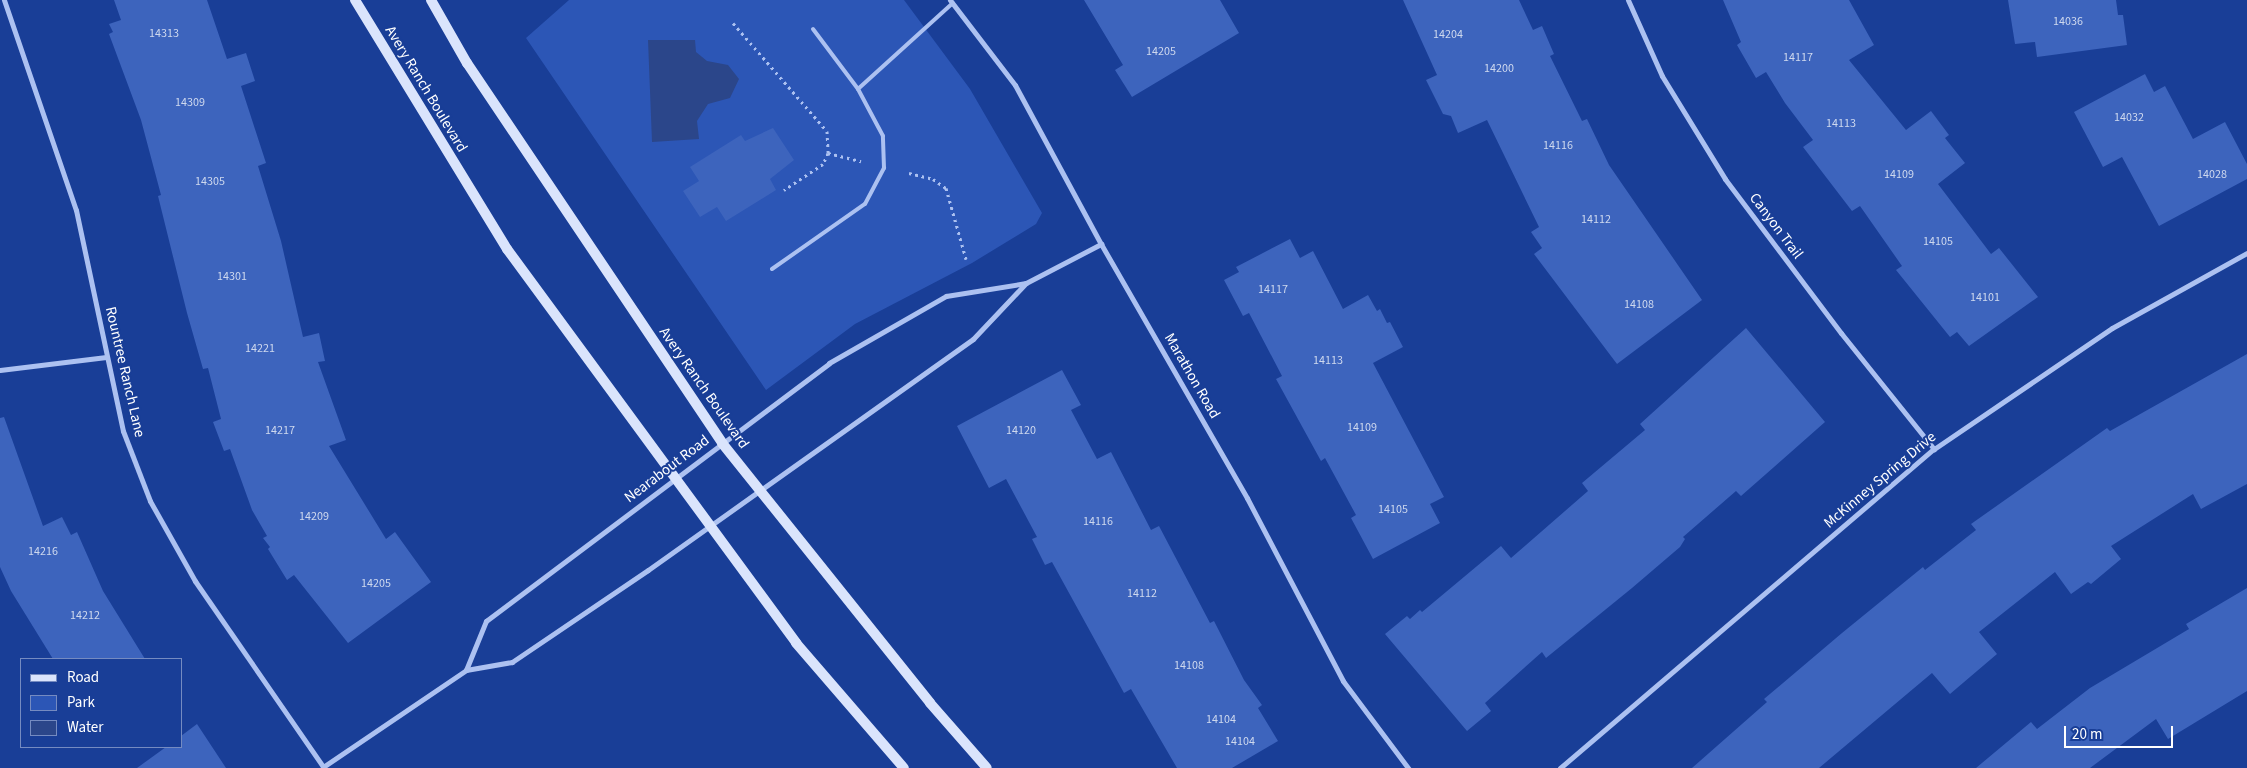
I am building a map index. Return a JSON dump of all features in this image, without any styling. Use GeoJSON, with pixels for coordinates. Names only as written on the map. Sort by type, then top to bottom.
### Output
{"type":"FeatureCollection","features":[{"type":"Feature","properties":{"kind":"main road","name":"Avery Ranch Boulevard"},"geometry":{"type":"LineString","coordinates":[[355,0],[508,249],[708,526],[796,643],[904,768]]}},
{"type":"Feature","properties":{"kind":"main road","name":"Avery Ranch Boulevard"},"geometry":{"type":"LineString","coordinates":[[431,0],[467,63],[722,443],[930,703],[987,768]]}},
{"type":"Feature","properties":{"kind":"street","name":"Rountree Ranch Lane"},"geometry":{"type":"LineString","coordinates":[[4,0],[76,210],[123,431],[150,501],[195,582],[323,767]]}},
{"type":"Feature","properties":{"kind":"street","name":"Canyon Trail"},"geometry":{"type":"LineString","coordinates":[[1628,0],[1662,76],[1725,179],[1841,333],[1934,449]]}},
{"type":"Feature","properties":{"kind":"street","name":"Marathon Road"},"geometry":{"type":"LineString","coordinates":[[951,2],[1015,85],[1101,244],[1248,498],[1343,681],[1408,768]]}},
{"type":"Feature","properties":{"kind":"street","name":"Nearabout Road"},"geometry":{"type":"LineString","coordinates":[[466,670],[486,621],[829,363],[946,296],[1026,283],[1101,244]]}},
{"type":"Feature","properties":{"kind":"street","name":"McKinney Spring Drive"},"geometry":{"type":"LineString","coordinates":[[1560,768],[1934,449],[2112,328],[2247,253]]}},
{"type":"Feature","properties":{"kind":"street","name":"Nearabout Road"},"geometry":{"type":"LineString","coordinates":[[323,767],[466,670],[512,662],[973,339],[1026,283]]}},
{"type":"Feature","properties":{"kind":"street"},"geometry":{"type":"LineString","coordinates":[[0,370],[106,357]]}},
{"type":"Feature","properties":{"kind":"lane"},"geometry":{"type":"LineString","coordinates":[[858,88],[951,2]]}},
{"type":"Feature","properties":{"kind":"lane"},"geometry":{"type":"LineString","coordinates":[[772,269],[865,204],[884,168],[883,136],[858,88],[813,29]]}},
{"type":"Feature","properties":{"kind":"path"},"geometry":{"type":"LineString","coordinates":[[733,23],[826,131],[828,153],[823,164],[784,190]]}},
{"type":"Feature","properties":{"kind":"path"},"geometry":{"type":"LineString","coordinates":[[828,153],[861,161]]}},
{"type":"Feature","properties":{"kind":"path"},"geometry":{"type":"LineString","coordinates":[[909,173],[933,179],[946,188],[966,259]]}},
{"type":"Feature","properties":{"kind":"green space"},"geometry":{"type":"Polygon","coordinates":[[[569,0],[904,0],[970,89],[1042,213],[1036,224],[972,263],[855,324],[766,390],[526,38],[569,0]]]}},
{"type":"Feature","properties":{"kind":"water"},"geometry":{"type":"Polygon","coordinates":[[[648,40],[695,40],[696,52],[707,61],[728,65],[739,79],[730,98],[708,104],[697,121],[699,139],[652,142],[648,40]]]}},
{"type":"Feature","properties":{"kind":"building"},"geometry":{"type":"Polygon","coordinates":[[[114,0],[207,0],[227,59],[246,53],[255,81],[241,86],[266,163],[258,166],[281,241],[303,337],[319,333],[325,361],[318,362],[346,440],[329,446],[386,539],[395,532],[431,582],[348,643],[294,575],[287,580],[268,549],[270,547],[263,538],[267,536],[252,510],[230,449],[224,451],[213,422],[221,419],[208,368],[203,369],[187,313],[158,196],[161,195],[141,120],[109,34],[113,32],[109,24],[121,20],[114,0]]]}},
{"type":"Feature","properties":{"kind":"building"},"geometry":{"type":"Polygon","coordinates":[[[1084,0],[1220,0],[1239,33],[1132,97],[1115,70],[1123,65],[1084,0]]]}},
{"type":"Feature","properties":{"kind":"building"},"geometry":{"type":"Polygon","coordinates":[[[1403,0],[1519,0],[1533,30],[1542,26],[1554,54],[1550,56],[1582,121],[1587,119],[1609,165],[1702,300],[1617,364],[1534,254],[1542,248],[1531,232],[1539,227],[1487,120],[1458,133],[1451,116],[1443,114],[1426,80],[1437,75],[1403,0]]]}},
{"type":"Feature","properties":{"kind":"building"},"geometry":{"type":"Polygon","coordinates":[[[1723,0],[1849,0],[1874,45],[1849,60],[1906,130],[1931,111],[1949,135],[1945,138],[1965,163],[1938,184],[1991,254],[1999,248],[2038,297],[1969,346],[1957,332],[1950,337],[1896,270],[1902,266],[1860,206],[1852,211],[1803,147],[1813,140],[1785,103],[1766,72],[1756,78],[1737,45],[1741,42],[1723,0]]]}},
{"type":"Feature","properties":{"kind":"building"},"geometry":{"type":"Polygon","coordinates":[[[2008,0],[2116,0],[2118,15],[2123,15],[2127,45],[2037,57],[2035,42],[2015,44],[2008,0]]]}},
{"type":"Feature","properties":{"kind":"building"},"geometry":{"type":"Polygon","coordinates":[[[2145,74],[2154,92],[2165,86],[2193,139],[2225,122],[2247,164],[2247,179],[2159,226],[2122,157],[2103,167],[2074,112],[2145,74]]]}},
{"type":"Feature","properties":{"kind":"building"},"geometry":{"type":"Polygon","coordinates":[[[773,128],[794,160],[770,179],[776,190],[726,221],[717,207],[700,217],[683,191],[699,181],[690,167],[741,135],[745,141],[773,128]]]}},
{"type":"Feature","properties":{"kind":"building"},"geometry":{"type":"Polygon","coordinates":[[[1290,239],[1300,258],[1313,251],[1343,309],[1368,295],[1377,311],[1380,309],[1387,323],[1390,322],[1403,347],[1373,363],[1444,497],[1430,504],[1440,523],[1373,559],[1351,518],[1356,515],[1325,458],[1321,461],[1276,379],[1282,376],[1249,313],[1243,316],[1224,280],[1239,272],[1236,267],[1290,239]]]}},
{"type":"Feature","properties":{"kind":"building"},"geometry":{"type":"Polygon","coordinates":[[[1746,328],[1825,422],[1741,496],[1736,491],[1683,537],[1685,539],[1680,547],[1546,658],[1542,652],[1485,703],[1491,711],[1467,731],[1385,634],[1407,616],[1410,619],[1420,610],[1422,612],[1501,546],[1511,558],[1588,491],[1582,483],[1645,430],[1640,424],[1746,328]]]}},
{"type":"Feature","properties":{"kind":"building"},"geometry":{"type":"Polygon","coordinates":[[[2247,354],[2247,484],[2201,509],[2193,494],[2111,546],[2121,559],[2091,584],[2088,582],[2071,594],[2055,572],[1979,632],[1997,654],[1950,694],[1932,673],[1819,768],[1692,768],[1767,702],[1764,699],[1842,633],[1923,567],[1925,570],[1976,530],[1971,524],[2107,428],[2110,431],[2247,354]]]}},
{"type":"Feature","properties":{"kind":"building"},"geometry":{"type":"Polygon","coordinates":[[[1062,370],[1081,405],[1071,410],[1097,459],[1111,452],[1151,530],[1159,526],[1210,623],[1214,621],[1244,680],[1262,705],[1258,708],[1278,741],[1232,768],[1177,768],[1131,689],[1124,693],[1052,562],[1045,565],[1032,539],[1037,537],[1006,479],[989,488],[957,426],[1062,370]]]}},
{"type":"Feature","properties":{"kind":"building"},"geometry":{"type":"Polygon","coordinates":[[[4,417],[43,526],[62,517],[71,535],[77,532],[103,591],[144,658],[52,658],[11,591],[0,567],[0,418],[4,417]]]}},
{"type":"Feature","properties":{"kind":"building"},"geometry":{"type":"Polygon","coordinates":[[[2247,588],[2247,691],[2168,739],[2156,719],[2090,768],[1976,768],[2031,722],[2037,729],[2090,688],[2189,629],[2186,624],[2247,588]]]}},
{"type":"Feature","properties":{"kind":"building"},"geometry":{"type":"Polygon","coordinates":[[[197,724],[226,768],[137,768],[165,748],[182,748],[182,735],[197,724]]]}}]}
